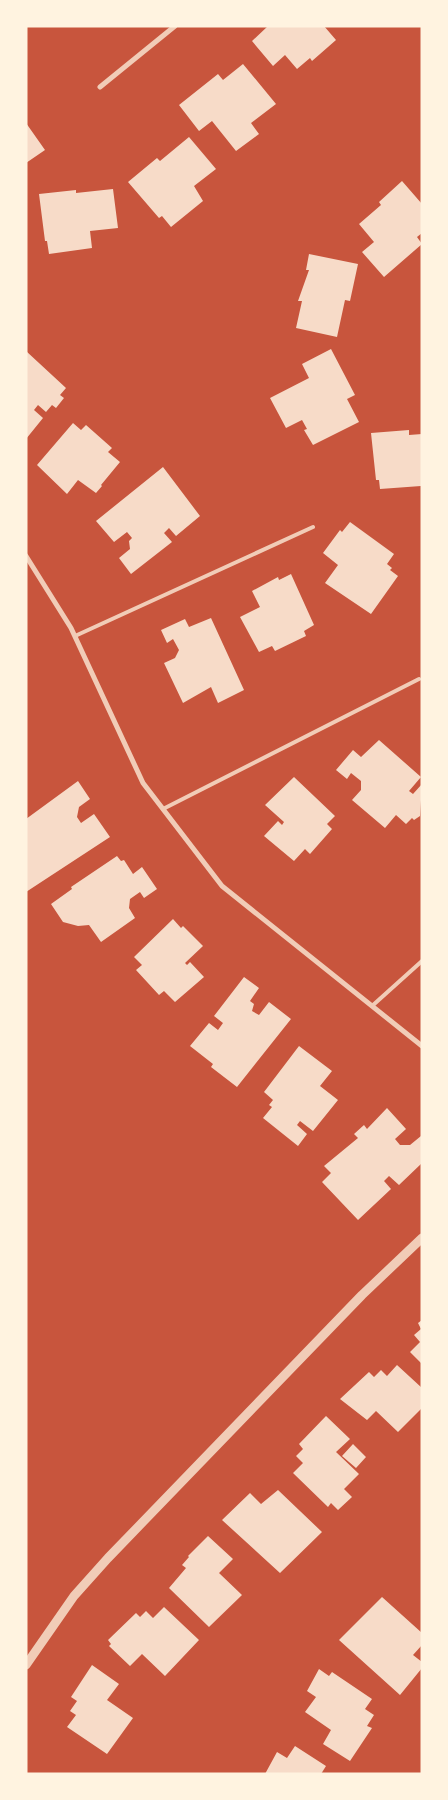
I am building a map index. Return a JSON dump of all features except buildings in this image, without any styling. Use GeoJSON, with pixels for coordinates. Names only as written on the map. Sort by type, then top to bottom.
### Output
{"type":"FeatureCollection","features":[{"type":"Feature","properties":{"kind":"street"},"geometry":{"type":"LineString","coordinates":[[100,87],[174,26]]}},
{"type":"Feature","properties":{"kind":"street"},"geometry":{"type":"LineString","coordinates":[[26,556],[75,636],[143,783],[222,886],[422,1046]]}},
{"type":"Feature","properties":{"kind":"street"},"geometry":{"type":"LineString","coordinates":[[26,1665],[74,1596],[108,1558],[362,1295],[422,1238]]}},
{"type":"Feature","properties":{"kind":"lane"},"geometry":{"type":"LineString","coordinates":[[75,636],[313,527]]}},
{"type":"Feature","properties":{"kind":"lane"},"geometry":{"type":"LineString","coordinates":[[163,809],[419,679]]}},
{"type":"Feature","properties":{"kind":"lane"},"geometry":{"type":"LineString","coordinates":[[372,1006],[422,961]]}}]}
